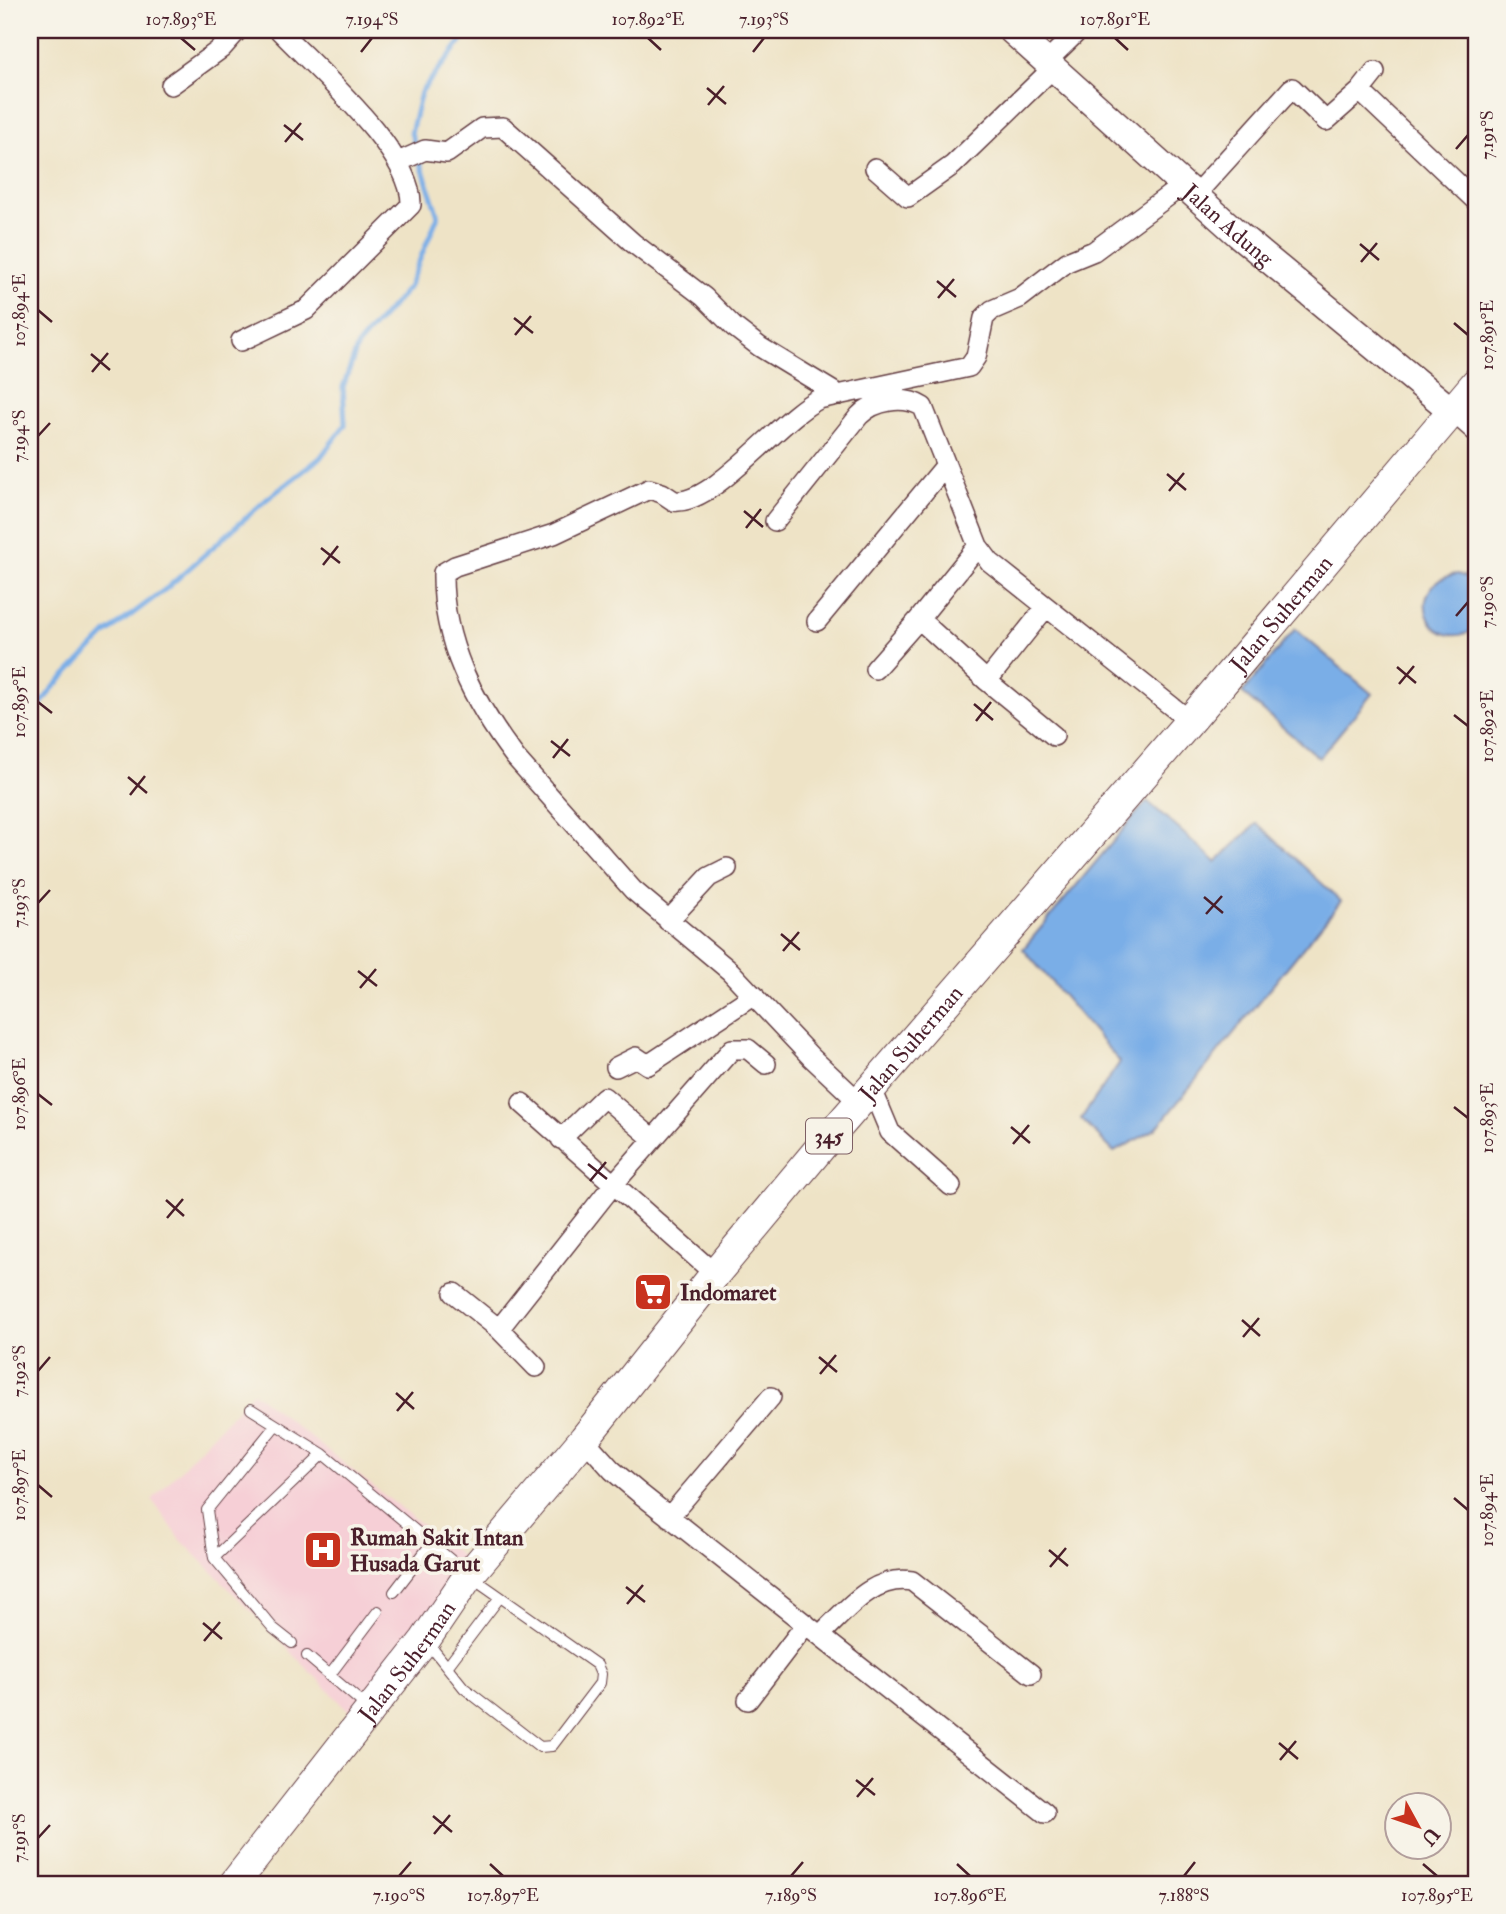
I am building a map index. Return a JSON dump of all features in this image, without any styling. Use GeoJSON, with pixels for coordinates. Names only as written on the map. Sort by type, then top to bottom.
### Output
{"type":"FeatureCollection","features":[{"type":"Feature","properties":{"kind":"main road","name":"Jalan Adung"},"geometry":{"type":"LineString","coordinates":[[1011,30],[1189,190],[1452,411]]}},
{"type":"Feature","properties":{"kind":"main road","name":"Jalan Suherman"},"geometry":{"type":"LineString","coordinates":[[234,1884],[425,1640],[469,1574],[584,1440],[715,1275],[1476,383]]}},
{"type":"Feature","properties":{"kind":"street"},"geometry":{"type":"LineString","coordinates":[[171,85],[222,48],[238,30]]}},
{"type":"Feature","properties":{"kind":"street"},"geometry":{"type":"LineString","coordinates":[[241,341],[306,310],[404,215],[411,205],[411,195],[401,160],[279,30]]}},
{"type":"Feature","properties":{"kind":"street"},"geometry":{"type":"LineString","coordinates":[[874,168],[908,197],[953,165],[1050,65],[1079,30]]}},
{"type":"Feature","properties":{"kind":"street"},"geometry":{"type":"LineString","coordinates":[[951,1186],[890,1132],[866,1096],[801,1048],[754,995],[633,890],[498,735],[462,672],[443,600],[443,573],[455,566],[554,534],[649,489],[663,492],[674,501],[695,496],[742,464],[806,406],[819,399],[969,367],[976,357],[978,337],[988,314],[1020,298],[1067,262],[1094,251],[1189,190],[1292,88],[1326,121],[1360,91],[1375,72]]}},
{"type":"Feature","properties":{"kind":"street"},"geometry":{"type":"LineString","coordinates":[[1360,91],[1476,201]]}},
{"type":"Feature","properties":{"kind":"street"},"geometry":{"type":"LineString","coordinates":[[401,160],[425,150],[447,153],[482,128],[503,127],[633,243],[704,297],[734,327],[760,347],[839,395]]}},
{"type":"Feature","properties":{"kind":"street"},"geometry":{"type":"LineString","coordinates":[[775,521],[859,416],[875,404],[908,400],[923,407],[978,546],[990,562],[1190,720]]}},
{"type":"Feature","properties":{"kind":"street"},"geometry":{"type":"LineString","coordinates":[[1452,411],[1476,432]]}},
{"type":"Feature","properties":{"kind":"street"},"geometry":{"type":"LineString","coordinates":[[817,621],[946,464]]}},
{"type":"Feature","properties":{"kind":"street"},"geometry":{"type":"LineString","coordinates":[[875,670],[978,546]]}},
{"type":"Feature","properties":{"kind":"street"},"geometry":{"type":"LineString","coordinates":[[987,681],[1046,607]]}},
{"type":"Feature","properties":{"kind":"street"},"geometry":{"type":"LineString","coordinates":[[919,619],[987,681],[1054,736]]}},
{"type":"Feature","properties":{"kind":"street"},"geometry":{"type":"LineString","coordinates":[[668,921],[709,877],[727,868]]}},
{"type":"Feature","properties":{"kind":"street"},"geometry":{"type":"LineString","coordinates":[[615,1067],[636,1057],[648,1065],[754,995]]}},
{"type":"Feature","properties":{"kind":"street"},"geometry":{"type":"LineString","coordinates":[[499,1329],[611,1186],[732,1049],[748,1049],[766,1063]]}},
{"type":"Feature","properties":{"kind":"street"},"geometry":{"type":"LineString","coordinates":[[561,1139],[604,1097],[653,1139]]}},
{"type":"Feature","properties":{"kind":"street"},"geometry":{"type":"LineString","coordinates":[[522,1103],[611,1186],[715,1275]]}},
{"type":"Feature","properties":{"kind":"street"},"geometry":{"type":"LineString","coordinates":[[454,1293],[499,1329],[536,1367]]}},
{"type":"Feature","properties":{"kind":"street"},"geometry":{"type":"LineString","coordinates":[[669,1517],[771,1397]]}},
{"type":"Feature","properties":{"kind":"street"},"geometry":{"type":"LineString","coordinates":[[584,1440],[612,1470],[669,1517],[1045,1813]]}},
{"type":"Feature","properties":{"kind":"street"},"geometry":{"type":"LineString","coordinates":[[748,1700],[813,1629],[870,1588],[893,1578],[912,1581],[1031,1674]]}},
{"type":"Feature","properties":{"kind":"lane"},"geometry":{"type":"LineString","coordinates":[[251,1409],[323,1454],[469,1574],[597,1665],[601,1674],[600,1683],[552,1746],[540,1747],[464,1688],[425,1640]]}},
{"type":"Feature","properties":{"kind":"lane"},"geometry":{"type":"LineString","coordinates":[[275,1426],[208,1507],[214,1558],[273,1628],[292,1643]]}},
{"type":"Feature","properties":{"kind":"lane"},"geometry":{"type":"LineString","coordinates":[[214,1558],[323,1454]]}},
{"type":"Feature","properties":{"kind":"lane"},"geometry":{"type":"LineString","coordinates":[[394,1592],[431,1544]]}},
{"type":"Feature","properties":{"kind":"lane"},"geometry":{"type":"LineString","coordinates":[[447,1667],[500,1597]]}},
{"type":"Feature","properties":{"kind":"lane"},"geometry":{"type":"LineString","coordinates":[[330,1676],[378,1611]]}},
{"type":"Feature","properties":{"kind":"lane"},"geometry":{"type":"LineString","coordinates":[[307,1656],[370,1710]]}},
{"type":"Feature","properties":{"kind":"shaded area","name":"Rumah Sakit Intan Husada Garut"},"geometry":{"type":"Polygon","coordinates":[[[253,1392],[468,1561],[355,1717],[181,1540],[152,1500],[253,1392]]]}},
{"type":"Feature","properties":{"kind":"water"},"geometry":{"type":"Polygon","coordinates":[[[1458,574],[1476,581],[1476,629],[1459,635],[1444,633],[1434,626],[1427,615],[1426,602],[1430,589],[1441,580],[1458,574]]]}},
{"type":"Feature","properties":{"kind":"water"},"geometry":{"type":"Polygon","coordinates":[[[1295,629],[1372,694],[1319,758],[1242,693],[1295,629]]]}},
{"type":"Feature","properties":{"kind":"water"},"geometry":{"type":"Polygon","coordinates":[[[1147,801],[1216,862],[1257,823],[1341,901],[1156,1129],[1114,1152],[1081,1119],[1120,1062],[1023,949],[1147,801]]]}},
{"type":"Feature","properties":{"kind":"waterway"},"geometry":{"type":"LineString","coordinates":[[30,719],[52,689],[107,633],[167,588],[267,499],[320,458],[345,425],[343,387],[358,345],[408,288],[438,216],[411,133],[421,92],[470,30]]}},
{"type":"Feature","properties":{"kind":"place","name":"Indomaret"},"geometry":{"type":"Point","coordinates":[653,1292]}},
{"type":"Feature","properties":{"kind":"place","name":"Rumah Sakit Intan Husada Garut"},"geometry":{"type":"Point","coordinates":[323,1550]}}]}
